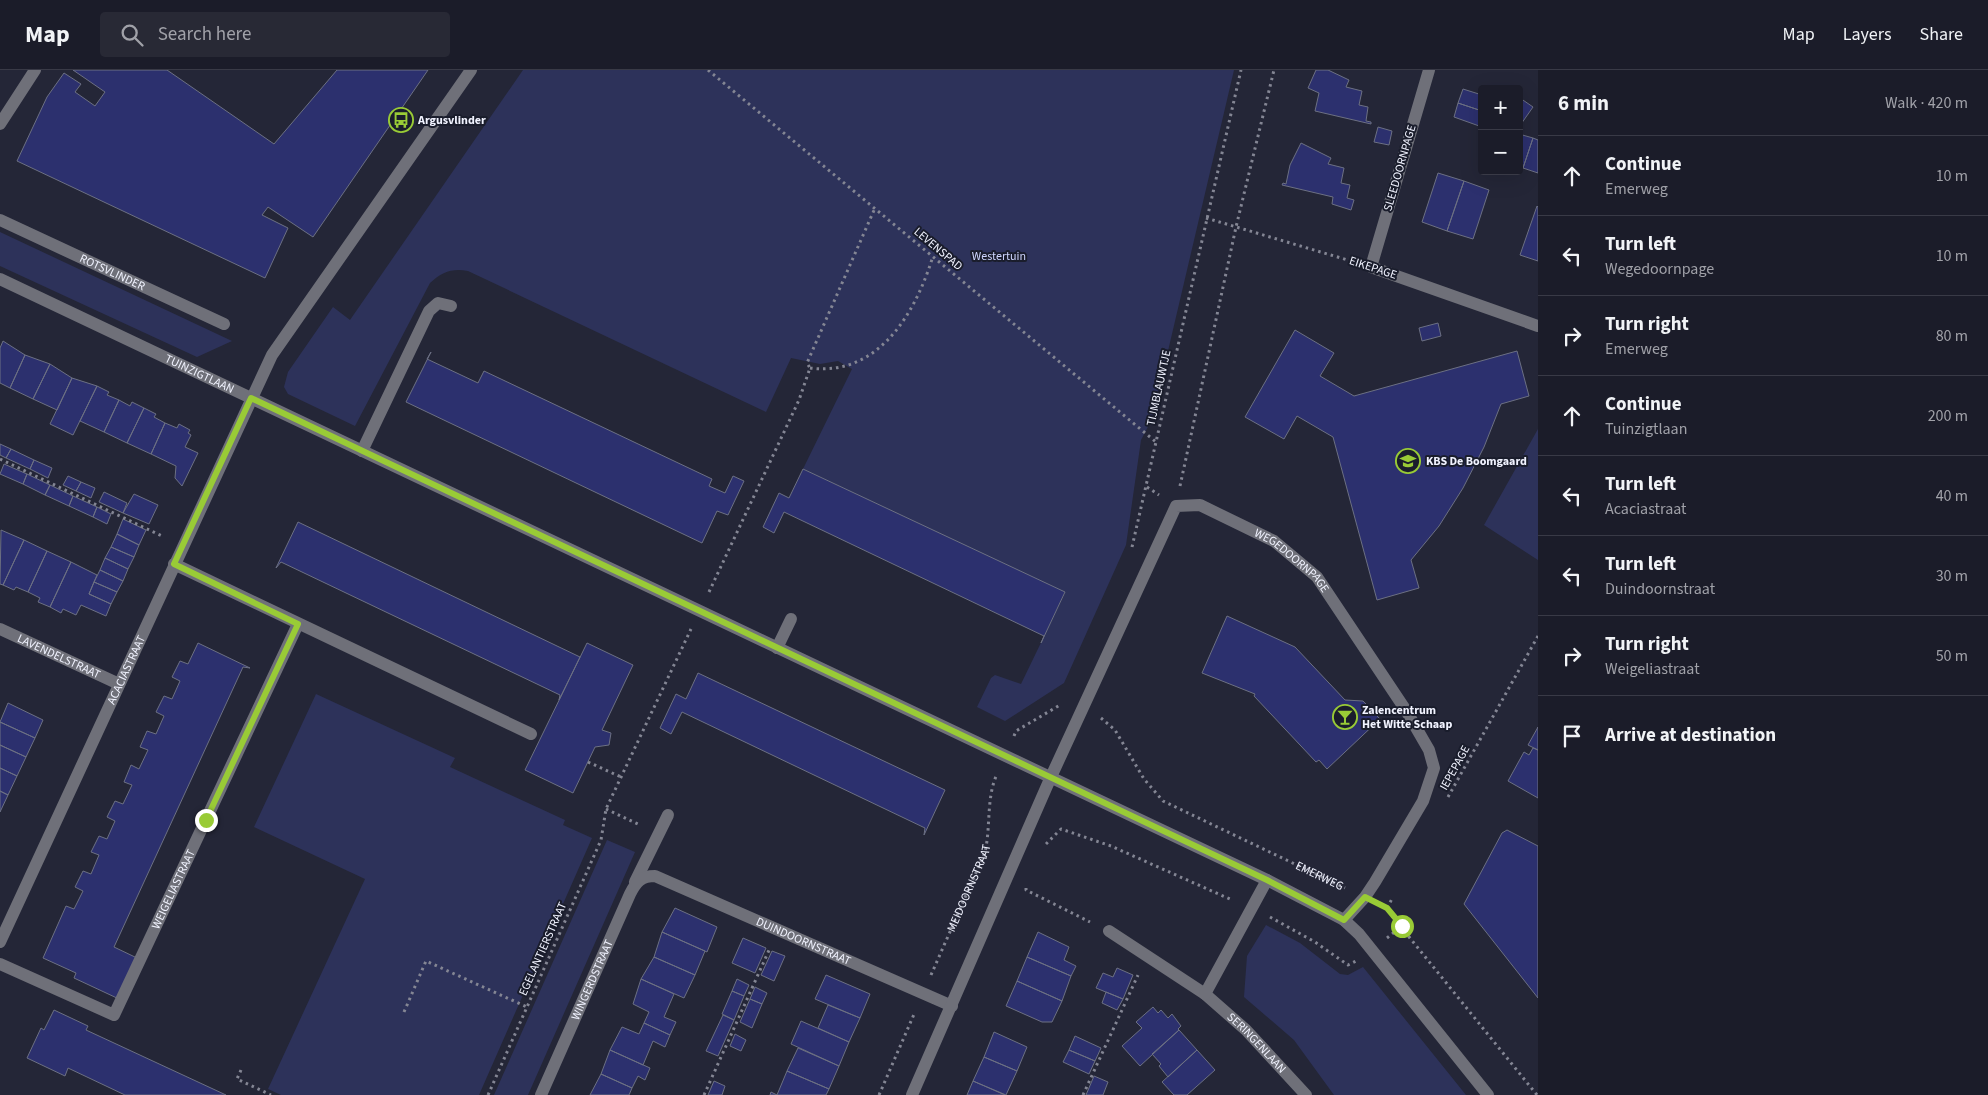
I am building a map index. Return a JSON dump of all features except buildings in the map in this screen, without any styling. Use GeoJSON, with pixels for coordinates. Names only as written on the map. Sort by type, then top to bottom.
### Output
{"type":"FeatureCollection","features":[{"type":"Feature","properties":{"kind":"street"},"geometry":{"type":"LineString","coordinates":[[0,124],[35,70]]}},
{"type":"Feature","properties":{"kind":"street"},"geometry":{"type":"LineString","coordinates":[[251,398],[272,355],[471,70]]}},
{"type":"Feature","properties":{"kind":"street","name":"SLEEDOORNPAGE"},"geometry":{"type":"LineString","coordinates":[[1371,267],[1429,70]]}},
{"type":"Feature","properties":{"kind":"street","name":"ROTSVLINDER"},"geometry":{"type":"LineString","coordinates":[[0,220],[224,324]]}},
{"type":"Feature","properties":{"kind":"street","name":"EIKEPAGE"},"geometry":{"type":"LineString","coordinates":[[1371,267],[1538,326]]}},
{"type":"Feature","properties":{"kind":"street","name":"TUINZIGTLAAN"},"geometry":{"type":"LineString","coordinates":[[0,278],[1050,779]]}},
{"type":"Feature","properties":{"kind":"street"},"geometry":{"type":"LineString","coordinates":[[362,451],[429,311],[438,303],[451,306]]}},
{"type":"Feature","properties":{"kind":"street","name":"ACACIASTRAAT"},"geometry":{"type":"LineString","coordinates":[[0,942],[251,398]]}},
{"type":"Feature","properties":{"kind":"street","name":"WEGEDOORNPAGE"},"geometry":{"type":"LineString","coordinates":[[1176,506],[1200,505],[1274,541],[1317,577],[1407,712],[1429,750],[1434,768],[1423,800],[1365,897],[1344,920]]}},
{"type":"Feature","properties":{"kind":"street"},"geometry":{"type":"LineString","coordinates":[[912,1095],[1050,779],[1176,506]]}},
{"type":"Feature","properties":{"kind":"street"},"geometry":{"type":"LineString","coordinates":[[174,564],[531,734]]}},
{"type":"Feature","properties":{"kind":"street"},"geometry":{"type":"LineString","coordinates":[[777,648],[791,619]]}},
{"type":"Feature","properties":{"kind":"street","name":"WEIGELIASTRAAT"},"geometry":{"type":"LineString","coordinates":[[0,964],[114,1014],[298,624]]}},
{"type":"Feature","properties":{"kind":"street","name":"LAVENDELSTRAAT"},"geometry":{"type":"LineString","coordinates":[[0,629],[119,684]]}},
{"type":"Feature","properties":{"kind":"street","name":"EMERWEG"},"geometry":{"type":"LineString","coordinates":[[1050,779],[1267,880],[1344,920],[1373,950],[1488,1095]]}},
{"type":"Feature","properties":{"kind":"street","name":"WINGERDSTRAAT"},"geometry":{"type":"LineString","coordinates":[[541,1095],[634,886],[668,815]]}},
{"type":"Feature","properties":{"kind":"street","name":"DUINDOORNSTRAAT"},"geometry":{"type":"LineString","coordinates":[[634,886],[646,876],[655,876],[952,1006]]}},
{"type":"Feature","properties":{"kind":"street"},"geometry":{"type":"LineString","coordinates":[[1205,994],[1267,880]]}},
{"type":"Feature","properties":{"kind":"street","name":"SERINGENLAAN"},"geometry":{"type":"LineString","coordinates":[[1109,931],[1205,994],[1246,1030],[1306,1095]]}},
{"type":"Feature","properties":{"kind":"path","name":"LEVENSPAD"},"geometry":{"type":"LineString","coordinates":[[708,70],[1157,442]]}},
{"type":"Feature","properties":{"kind":"path","name":"TIJMBLAUWTJE"},"geometry":{"type":"LineString","coordinates":[[1132,548],[1241,70]]}},
{"type":"Feature","properties":{"kind":"path"},"geometry":{"type":"LineString","coordinates":[[1176,506],[1236,227],[1274,70]]}},
{"type":"Feature","properties":{"kind":"path","name":"EGELANTIERSTRAAT"},"geometry":{"type":"LineString","coordinates":[[488,1095],[601,840],[606,809],[799,400],[810,368],[807,363],[875,208]]}},
{"type":"Feature","properties":{"kind":"path","name":"EIKEPAGE"},"geometry":{"type":"LineString","coordinates":[[1206,218],[1371,267]]}},
{"type":"Feature","properties":{"kind":"path"},"geometry":{"type":"LineString","coordinates":[[810,368],[822,369],[846,366],[871,356],[893,336],[911,311],[924,286],[933,256]]}},
{"type":"Feature","properties":{"kind":"path"},"geometry":{"type":"LineString","coordinates":[[0,459],[183,546]]}},
{"type":"Feature","properties":{"kind":"path","name":"IEPEPAGE"},"geometry":{"type":"LineString","coordinates":[[1444,806],[1538,636]]}},
{"type":"Feature","properties":{"kind":"path","name":"EMERWEG"},"geometry":{"type":"LineString","coordinates":[[1067,701],[1107,722],[1116,730],[1150,787],[1171,806],[1387,908],[1537,1095]]}},
{"type":"Feature","properties":{"kind":"path","name":"MEIDOORNSTRAAT"},"geometry":{"type":"LineString","coordinates":[[879,1095],[985,852],[988,839],[991,786],[1016,731],[1067,701]]}},
{"type":"Feature","properties":{"kind":"path"},"geometry":{"type":"LineString","coordinates":[[588,762],[621,777]]}},
{"type":"Feature","properties":{"kind":"path"},"geometry":{"type":"LineString","coordinates":[[606,809],[658,834]]}},
{"type":"Feature","properties":{"kind":"path"},"geometry":{"type":"LineString","coordinates":[[1043,851],[1047,843],[1061,829],[1111,846],[1278,921],[1315,942],[1348,965],[1373,950],[1402,926]]}},
{"type":"Feature","properties":{"kind":"path"},"geometry":{"type":"LineString","coordinates":[[1029,882],[1026,890],[1109,931]]}},
{"type":"Feature","properties":{"kind":"path"},"geometry":{"type":"LineString","coordinates":[[1387,908],[1397,890]]}},
{"type":"Feature","properties":{"kind":"path"},"geometry":{"type":"LineString","coordinates":[[704,1095],[779,929]]}},
{"type":"Feature","properties":{"kind":"path"},"geometry":{"type":"LineString","coordinates":[[1083,1095],[1148,956]]}},
{"type":"Feature","properties":{"kind":"path"},"geometry":{"type":"LineString","coordinates":[[404,1012],[426,961],[527,1006]]}},
{"type":"Feature","properties":{"kind":"path"},"geometry":{"type":"LineString","coordinates":[[241,1070],[237,1079],[271,1095]]}},
{"type":"Feature","properties":{"kind":"green space","name":"Westertuin"},"geometry":{"type":"Polygon","coordinates":[[[523,70],[1234,70],[1152,419],[1141,440],[1126,545],[1064,683],[1005,721],[977,707],[991,678],[995,675],[1021,684],[1065,593],[803,469],[852,369],[838,361],[820,364],[791,358],[766,412],[468,271],[457,270],[443,274],[430,283],[355,426],[288,394],[284,387],[288,372],[333,307],[350,320],[523,70]]]}},
{"type":"Feature","properties":{"kind":"green space"},"geometry":{"type":"Polygon","coordinates":[[[0,232],[232,341],[197,357],[0,266],[0,232]]]}},
{"type":"Feature","properties":{"kind":"green space"},"geometry":{"type":"Polygon","coordinates":[[[1538,429],[1538,560],[1484,525],[1538,429]]]}},
{"type":"Feature","properties":{"kind":"green space"},"geometry":{"type":"Polygon","coordinates":[[[316,694],[455,758],[450,767],[565,820],[563,825],[592,838],[479,1095],[281,1095],[268,1089],[365,879],[254,827],[316,694]]]}},
{"type":"Feature","properties":{"kind":"green space"},"geometry":{"type":"Polygon","coordinates":[[[607,840],[635,852],[528,1095],[494,1095],[607,840]]]}},
{"type":"Feature","properties":{"kind":"green space"},"geometry":{"type":"Polygon","coordinates":[[[1266,925],[1300,943],[1340,974],[1348,975],[1363,967],[1466,1095],[1334,1095],[1294,1040],[1244,997],[1247,956],[1266,925]]]}},
{"type":"Feature","properties":{"kind":"place","name":"Argusvlinder"},"geometry":{"type":"Point","coordinates":[401,120]}},
{"type":"Feature","properties":{"kind":"place","name":"KBS De Boomgaard"},"geometry":{"type":"Point","coordinates":[1408,461]}},
{"type":"Feature","properties":{"kind":"place","name":"Zalencentrum Het Witte Schaap"},"geometry":{"type":"Point","coordinates":[1345,717]}},
{"type":"Feature","properties":{"kind":"route"},"geometry":{"type":"LineString","coordinates":[[206,820],[298,624],[174,564],[251,398],[1050,779],[1267,880],[1344,920],[1365,897],[1387,908],[1402,926]]}}]}
